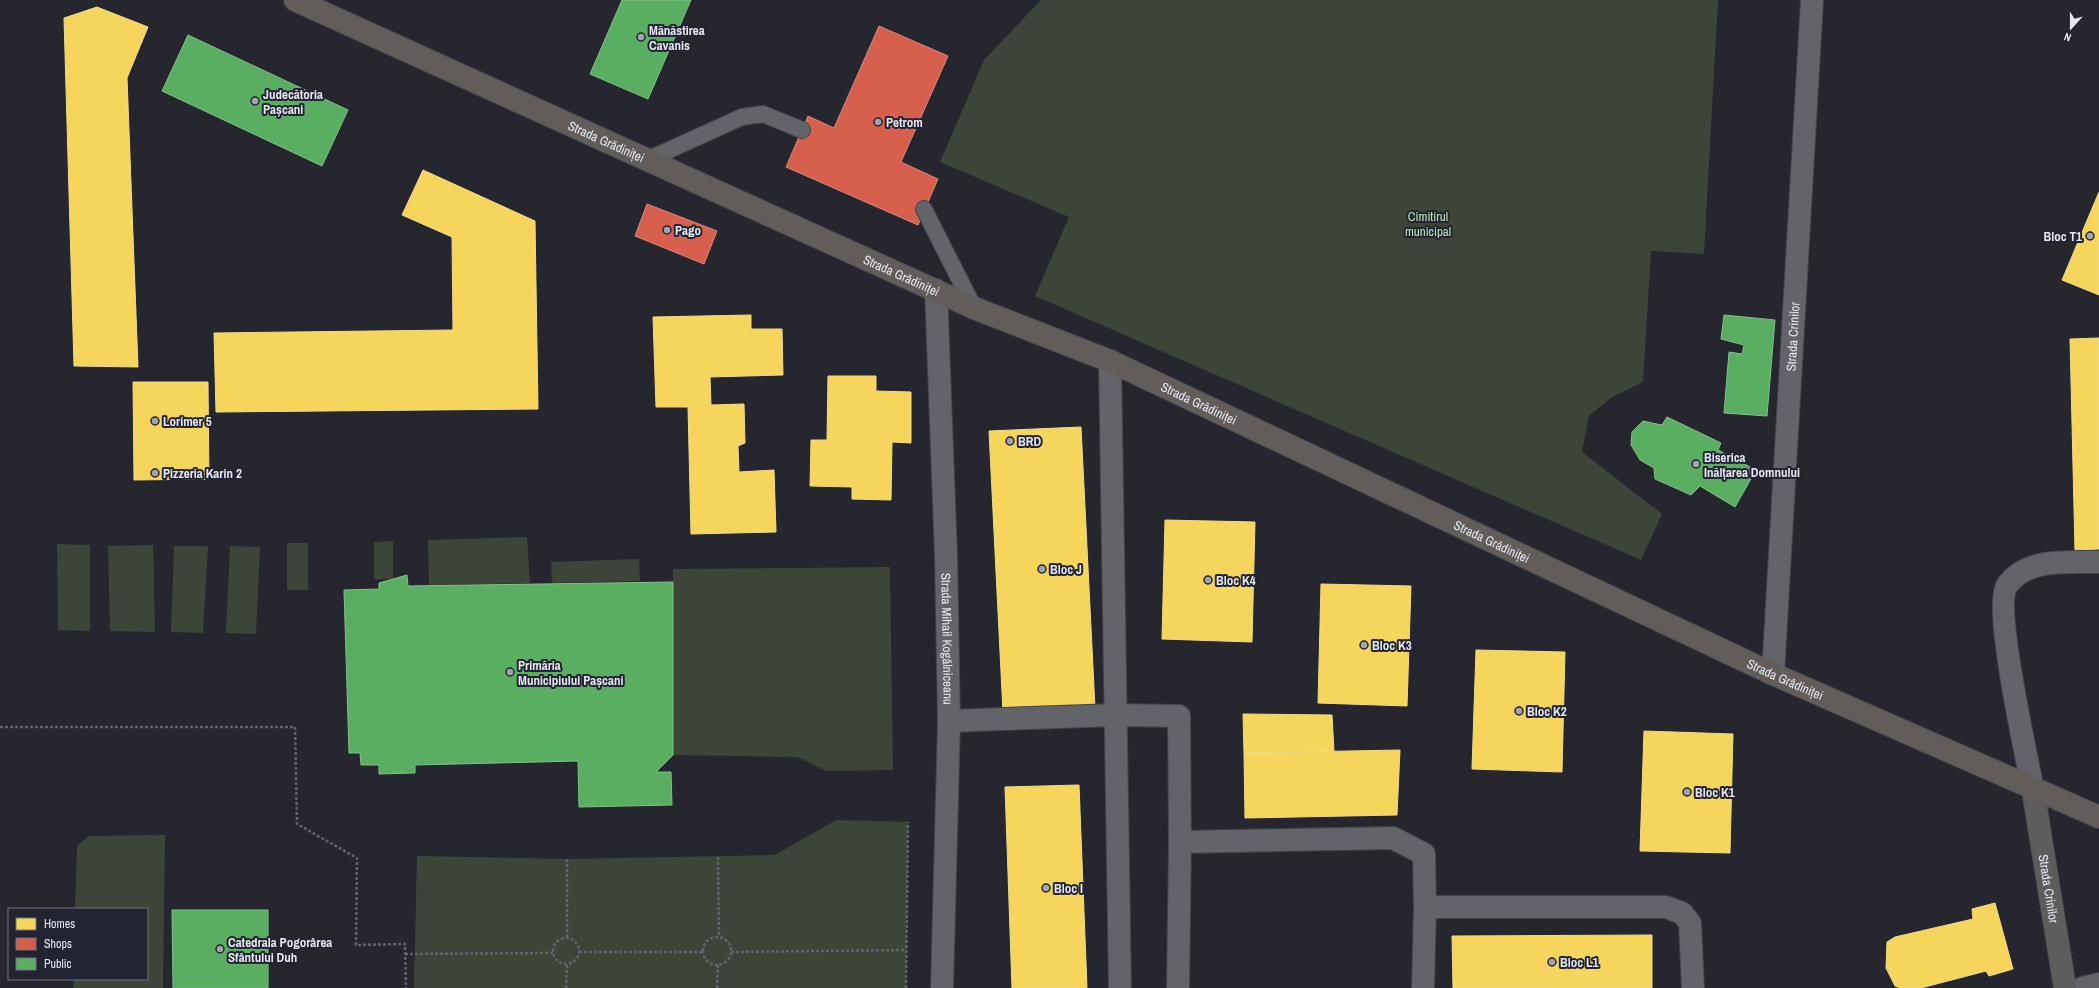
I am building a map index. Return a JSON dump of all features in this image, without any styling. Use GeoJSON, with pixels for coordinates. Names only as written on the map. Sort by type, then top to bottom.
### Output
{"type":"FeatureCollection","features":[{"type":"Feature","properties":{"kind":"main road","name":"Strada Grădiniței"},"geometry":{"type":"LineString","coordinates":[[295,0],[974,308],[1110,361],[1773,674],[2033,790],[2099,817]]}},
{"type":"Feature","properties":{"kind":"main road","name":"Strada Crinilor"},"geometry":{"type":"LineString","coordinates":[[2033,790],[2065,988]]}},
{"type":"Feature","properties":{"kind":"street","name":"Strada Crinilor"},"geometry":{"type":"LineString","coordinates":[[1773,674],[1812,0]]}},
{"type":"Feature","properties":{"kind":"street","name":"Strada Mihail Kogălniceanu"},"geometry":{"type":"LineString","coordinates":[[936,290],[946,555],[949,722],[942,988]]}},
{"type":"Feature","properties":{"kind":"street"},"geometry":{"type":"LineString","coordinates":[[1110,361],[1117,716],[1120,988]]}},
{"type":"Feature","properties":{"kind":"street"},"geometry":{"type":"LineString","coordinates":[[2033,790],[2006,647],[2003,605],[2007,584],[2023,571],[2045,563],[2099,562]]}},
{"type":"Feature","properties":{"kind":"street"},"geometry":{"type":"LineString","coordinates":[[949,722],[1117,716],[1179,716],[1180,842],[1178,988]]}},
{"type":"Feature","properties":{"kind":"street"},"geometry":{"type":"LineString","coordinates":[[1180,842],[1393,838],[1424,854],[1425,907],[1423,988]]}},
{"type":"Feature","properties":{"kind":"street"},"geometry":{"type":"LineString","coordinates":[[1425,907],[1666,907],[1682,913],[1690,923],[1693,988]]}},
{"type":"Feature","properties":{"kind":"street"},"geometry":{"type":"LineString","coordinates":[[2083,988],[2099,984]]}},
{"type":"Feature","properties":{"kind":"lane"},"geometry":{"type":"LineString","coordinates":[[647,160],[742,117],[763,114],[802,130]]}},
{"type":"Feature","properties":{"kind":"lane"},"geometry":{"type":"LineString","coordinates":[[924,209],[974,308]]}},
{"type":"Feature","properties":{"kind":"path"},"geometry":{"type":"LineString","coordinates":[[0,727],[295,727],[297,824],[357,858],[356,945],[405,944],[406,988]]}},
{"type":"Feature","properties":{"kind":"path"},"geometry":{"type":"LineString","coordinates":[[906,988],[908,822]]}},
{"type":"Feature","properties":{"kind":"path"},"geometry":{"type":"LineString","coordinates":[[718,857],[719,937]]}},
{"type":"Feature","properties":{"kind":"path"},"geometry":{"type":"LineString","coordinates":[[567,859],[567,939]]}},
{"type":"Feature","properties":{"kind":"path"},"geometry":{"type":"LineString","coordinates":[[719,937],[726,941],[731,948],[731,952],[725,962],[718,965],[710,963],[703,952],[708,941],[719,937]]}},
{"type":"Feature","properties":{"kind":"path"},"geometry":{"type":"LineString","coordinates":[[564,939],[574,942],[579,952],[576,959],[567,964],[557,960],[554,954],[557,943],[564,939]]}},
{"type":"Feature","properties":{"kind":"path"},"geometry":{"type":"LineString","coordinates":[[731,952],[906,950]]}},
{"type":"Feature","properties":{"kind":"path"},"geometry":{"type":"LineString","coordinates":[[579,952],[703,952]]}},
{"type":"Feature","properties":{"kind":"path"},"geometry":{"type":"LineString","coordinates":[[405,954],[554,954]]}},
{"type":"Feature","properties":{"kind":"path"},"geometry":{"type":"LineString","coordinates":[[566,988],[567,964]]}},
{"type":"Feature","properties":{"kind":"path"},"geometry":{"type":"LineString","coordinates":[[717,988],[718,965]]}},
{"type":"Feature","properties":{"kind":"green space","name":"Cimitirul municipal"},"geometry":{"type":"Polygon","coordinates":[[[1041,0],[1718,0],[1704,254],[1651,251],[1643,382],[1612,397],[1589,416],[1582,452],[1662,514],[1641,560],[1035,296],[1069,217],[940,162],[984,60],[1041,0]]]}},
{"type":"Feature","properties":{"kind":"green space"},"geometry":{"type":"Polygon","coordinates":[[[527,537],[530,583],[429,585],[428,540],[527,537]]]}},
{"type":"Feature","properties":{"kind":"green space"},"geometry":{"type":"Polygon","coordinates":[[[393,541],[393,579],[374,579],[374,542],[393,541]]]}},
{"type":"Feature","properties":{"kind":"green space"},"geometry":{"type":"Polygon","coordinates":[[[287,543],[308,543],[308,590],[287,590],[287,543]]]}},
{"type":"Feature","properties":{"kind":"green space"},"geometry":{"type":"Polygon","coordinates":[[[57,544],[90,545],[90,631],[58,630],[57,544]]]}},
{"type":"Feature","properties":{"kind":"green space"},"geometry":{"type":"Polygon","coordinates":[[[153,545],[155,632],[110,631],[108,546],[153,545]]]}},
{"type":"Feature","properties":{"kind":"green space"},"geometry":{"type":"Polygon","coordinates":[[[174,546],[208,546],[203,633],[171,632],[174,546]]]}},
{"type":"Feature","properties":{"kind":"green space"},"geometry":{"type":"Polygon","coordinates":[[[230,546],[260,547],[256,634],[226,633],[230,546]]]}},
{"type":"Feature","properties":{"kind":"green space"},"geometry":{"type":"Polygon","coordinates":[[[639,559],[640,581],[552,583],[551,562],[639,559]]]}},
{"type":"Feature","properties":{"kind":"green space"},"geometry":{"type":"Polygon","coordinates":[[[890,567],[893,770],[826,771],[798,757],[673,755],[673,569],[890,567]]]}},
{"type":"Feature","properties":{"kind":"green space"},"geometry":{"type":"Polygon","coordinates":[[[836,820],[908,822],[906,988],[414,988],[417,856],[567,859],[775,855],[836,820]]]}},
{"type":"Feature","properties":{"kind":"green space"},"geometry":{"type":"Polygon","coordinates":[[[165,835],[163,988],[73,988],[74,980],[148,980],[148,908],[75,908],[77,846],[89,836],[165,835]]]}},
{"type":"Feature","properties":{"kind":"building: Homes"},"geometry":{"type":"Polygon","coordinates":[[[97,7],[148,27],[127,78],[138,367],[74,366],[64,18],[97,7]]]}},
{"type":"Feature","properties":{"kind":"building: Homes"},"geometry":{"type":"Polygon","coordinates":[[[423,170],[535,221],[538,409],[216,412],[214,333],[453,330],[452,237],[402,215],[423,170]]]}},
{"type":"Feature","properties":{"kind":"building: Homes","name":"Bloc T1"},"geometry":{"type":"Polygon","coordinates":[[[2099,192],[2099,295],[2062,280],[2099,192]]]}},
{"type":"Feature","properties":{"kind":"building: Homes"},"geometry":{"type":"Polygon","coordinates":[[[751,315],[751,329],[782,329],[783,375],[710,377],[711,405],[744,404],[745,443],[738,446],[739,472],[774,470],[776,532],[691,534],[688,407],[656,407],[653,317],[751,315]]]}},
{"type":"Feature","properties":{"kind":"building: Homes"},"geometry":{"type":"Polygon","coordinates":[[[2099,338],[2099,549],[2075,550],[2070,339],[2099,338]]]}},
{"type":"Feature","properties":{"kind":"building: Homes"},"geometry":{"type":"Polygon","coordinates":[[[828,376],[876,376],[876,391],[911,392],[911,443],[892,442],[891,500],[852,499],[852,487],[810,486],[811,440],[827,440],[828,376]]]}},
{"type":"Feature","properties":{"kind":"building: Homes"},"geometry":{"type":"Polygon","coordinates":[[[133,382],[208,382],[209,479],[134,480],[133,382]]]}},
{"type":"Feature","properties":{"kind":"building: Homes","name":"Bloc J"},"geometry":{"type":"Polygon","coordinates":[[[1081,427],[1095,708],[1003,712],[989,431],[1081,427]]]}},
{"type":"Feature","properties":{"kind":"building: Homes","name":"Bloc K4"},"geometry":{"type":"Polygon","coordinates":[[[1165,520],[1255,522],[1252,642],[1162,639],[1165,520]]]}},
{"type":"Feature","properties":{"kind":"building: Homes","name":"Bloc K3"},"geometry":{"type":"Polygon","coordinates":[[[1321,584],[1411,586],[1407,706],[1318,703],[1321,584]]]}},
{"type":"Feature","properties":{"kind":"building: Homes","name":"Bloc K2"},"geometry":{"type":"Polygon","coordinates":[[[1476,650],[1565,652],[1562,772],[1472,769],[1476,650]]]}},
{"type":"Feature","properties":{"kind":"building: Homes"},"geometry":{"type":"Polygon","coordinates":[[[1243,714],[1332,715],[1334,751],[1244,753],[1243,714]]]}},
{"type":"Feature","properties":{"kind":"building: Homes","name":"Bloc K1"},"geometry":{"type":"Polygon","coordinates":[[[1644,731],[1733,734],[1730,853],[1640,851],[1644,731]]]}},
{"type":"Feature","properties":{"kind":"building: Homes"},"geometry":{"type":"Polygon","coordinates":[[[1400,750],[1397,815],[1245,818],[1244,753],[1400,750]]]}},
{"type":"Feature","properties":{"kind":"building: Homes","name":"Bloc I"},"geometry":{"type":"Polygon","coordinates":[[[1079,785],[1087,988],[1012,988],[1005,787],[1079,785]]]}},
{"type":"Feature","properties":{"kind":"building: Homes"},"geometry":{"type":"Polygon","coordinates":[[[1995,903],[2013,969],[1989,976],[1986,971],[1921,988],[1900,988],[1895,986],[1886,968],[1887,942],[1895,937],[1973,919],[1972,909],[1995,903]]]}},
{"type":"Feature","properties":{"kind":"building: Homes","name":"Bloc L1"},"geometry":{"type":"Polygon","coordinates":[[[1652,935],[1652,988],[1453,988],[1452,936],[1652,935]]]}},
{"type":"Feature","properties":{"kind":"building: Shops","name":"Petrom"},"geometry":{"type":"Polygon","coordinates":[[[879,26],[948,56],[901,162],[938,179],[918,225],[786,167],[808,116],[834,128],[879,26]]]}},
{"type":"Feature","properties":{"kind":"building: Shops"},"geometry":{"type":"Polygon","coordinates":[[[647,204],[717,231],[704,264],[635,236],[647,204]]]}},
{"type":"Feature","properties":{"kind":"building: Public","name":"Mănăstirea Cavanis"},"geometry":{"type":"Polygon","coordinates":[[[622,0],[691,0],[648,99],[590,74],[622,0]]]}},
{"type":"Feature","properties":{"kind":"building: Public","name":"Judecătoria Pașcani"},"geometry":{"type":"Polygon","coordinates":[[[188,35],[348,110],[322,166],[162,91],[188,35]]]}},
{"type":"Feature","properties":{"kind":"building: Public"},"geometry":{"type":"Polygon","coordinates":[[[1724,315],[1775,320],[1767,416],[1724,413],[1729,352],[1742,354],[1744,345],[1721,339],[1724,315]]]}},
{"type":"Feature","properties":{"kind":"building: Public","name":"Biserica Inălțarea Domnului"},"geometry":{"type":"Polygon","coordinates":[[[1667,417],[1721,443],[1718,450],[1756,470],[1735,507],[1700,486],[1691,495],[1655,479],[1654,468],[1640,460],[1631,445],[1632,432],[1643,421],[1662,425],[1667,417]]]}},
{"type":"Feature","properties":{"kind":"building: Public","name":"Primăria Municipiului Pașcani"},"geometry":{"type":"Polygon","coordinates":[[[407,575],[408,586],[673,582],[673,755],[656,772],[671,772],[672,805],[579,807],[578,761],[415,765],[415,773],[379,774],[379,765],[361,765],[360,753],[349,753],[344,590],[379,589],[379,583],[407,575]]]}},
{"type":"Feature","properties":{"kind":"building: Public","name":"Catedrala Pogorârea Sfântului Duh"},"geometry":{"type":"Polygon","coordinates":[[[172,910],[268,910],[268,988],[173,988],[172,910]]]}},
{"type":"Feature","properties":{"kind":"place","name":"Mănăstirea Cavanis"},"geometry":{"type":"Point","coordinates":[641,37]}},
{"type":"Feature","properties":{"kind":"place","name":"Judecătoria Pașcani"},"geometry":{"type":"Point","coordinates":[255,101]}},
{"type":"Feature","properties":{"kind":"place","name":"Petrom"},"geometry":{"type":"Point","coordinates":[878,122]}},
{"type":"Feature","properties":{"kind":"place","name":"Pago"},"geometry":{"type":"Point","coordinates":[667,230]}},
{"type":"Feature","properties":{"kind":"place","name":"Bloc T1"},"geometry":{"type":"Point","coordinates":[2090,236]}},
{"type":"Feature","properties":{"kind":"place","name":"Lorimer 5"},"geometry":{"type":"Point","coordinates":[155,421]}},
{"type":"Feature","properties":{"kind":"place","name":"BRD"},"geometry":{"type":"Point","coordinates":[1010,441]}},
{"type":"Feature","properties":{"kind":"place","name":"Biserica Inălțarea Domnului"},"geometry":{"type":"Point","coordinates":[1696,464]}},
{"type":"Feature","properties":{"kind":"place","name":"Pizzeria Karin 2"},"geometry":{"type":"Point","coordinates":[155,473]}},
{"type":"Feature","properties":{"kind":"place","name":"Bloc J"},"geometry":{"type":"Point","coordinates":[1042,569]}},
{"type":"Feature","properties":{"kind":"place","name":"Bloc K4"},"geometry":{"type":"Point","coordinates":[1208,580]}},
{"type":"Feature","properties":{"kind":"place","name":"Bloc K3"},"geometry":{"type":"Point","coordinates":[1364,645]}},
{"type":"Feature","properties":{"kind":"place","name":"Primăria Municipiului Pașcani"},"geometry":{"type":"Point","coordinates":[510,672]}},
{"type":"Feature","properties":{"kind":"place","name":"Bloc K2"},"geometry":{"type":"Point","coordinates":[1519,711]}},
{"type":"Feature","properties":{"kind":"place","name":"Bloc K1"},"geometry":{"type":"Point","coordinates":[1687,792]}},
{"type":"Feature","properties":{"kind":"place","name":"Bloc I"},"geometry":{"type":"Point","coordinates":[1046,888]}},
{"type":"Feature","properties":{"kind":"place","name":"Catedrala Pogorârea Sfântului Duh"},"geometry":{"type":"Point","coordinates":[220,949]}},
{"type":"Feature","properties":{"kind":"place","name":"Bloc L1"},"geometry":{"type":"Point","coordinates":[1552,962]}}]}
